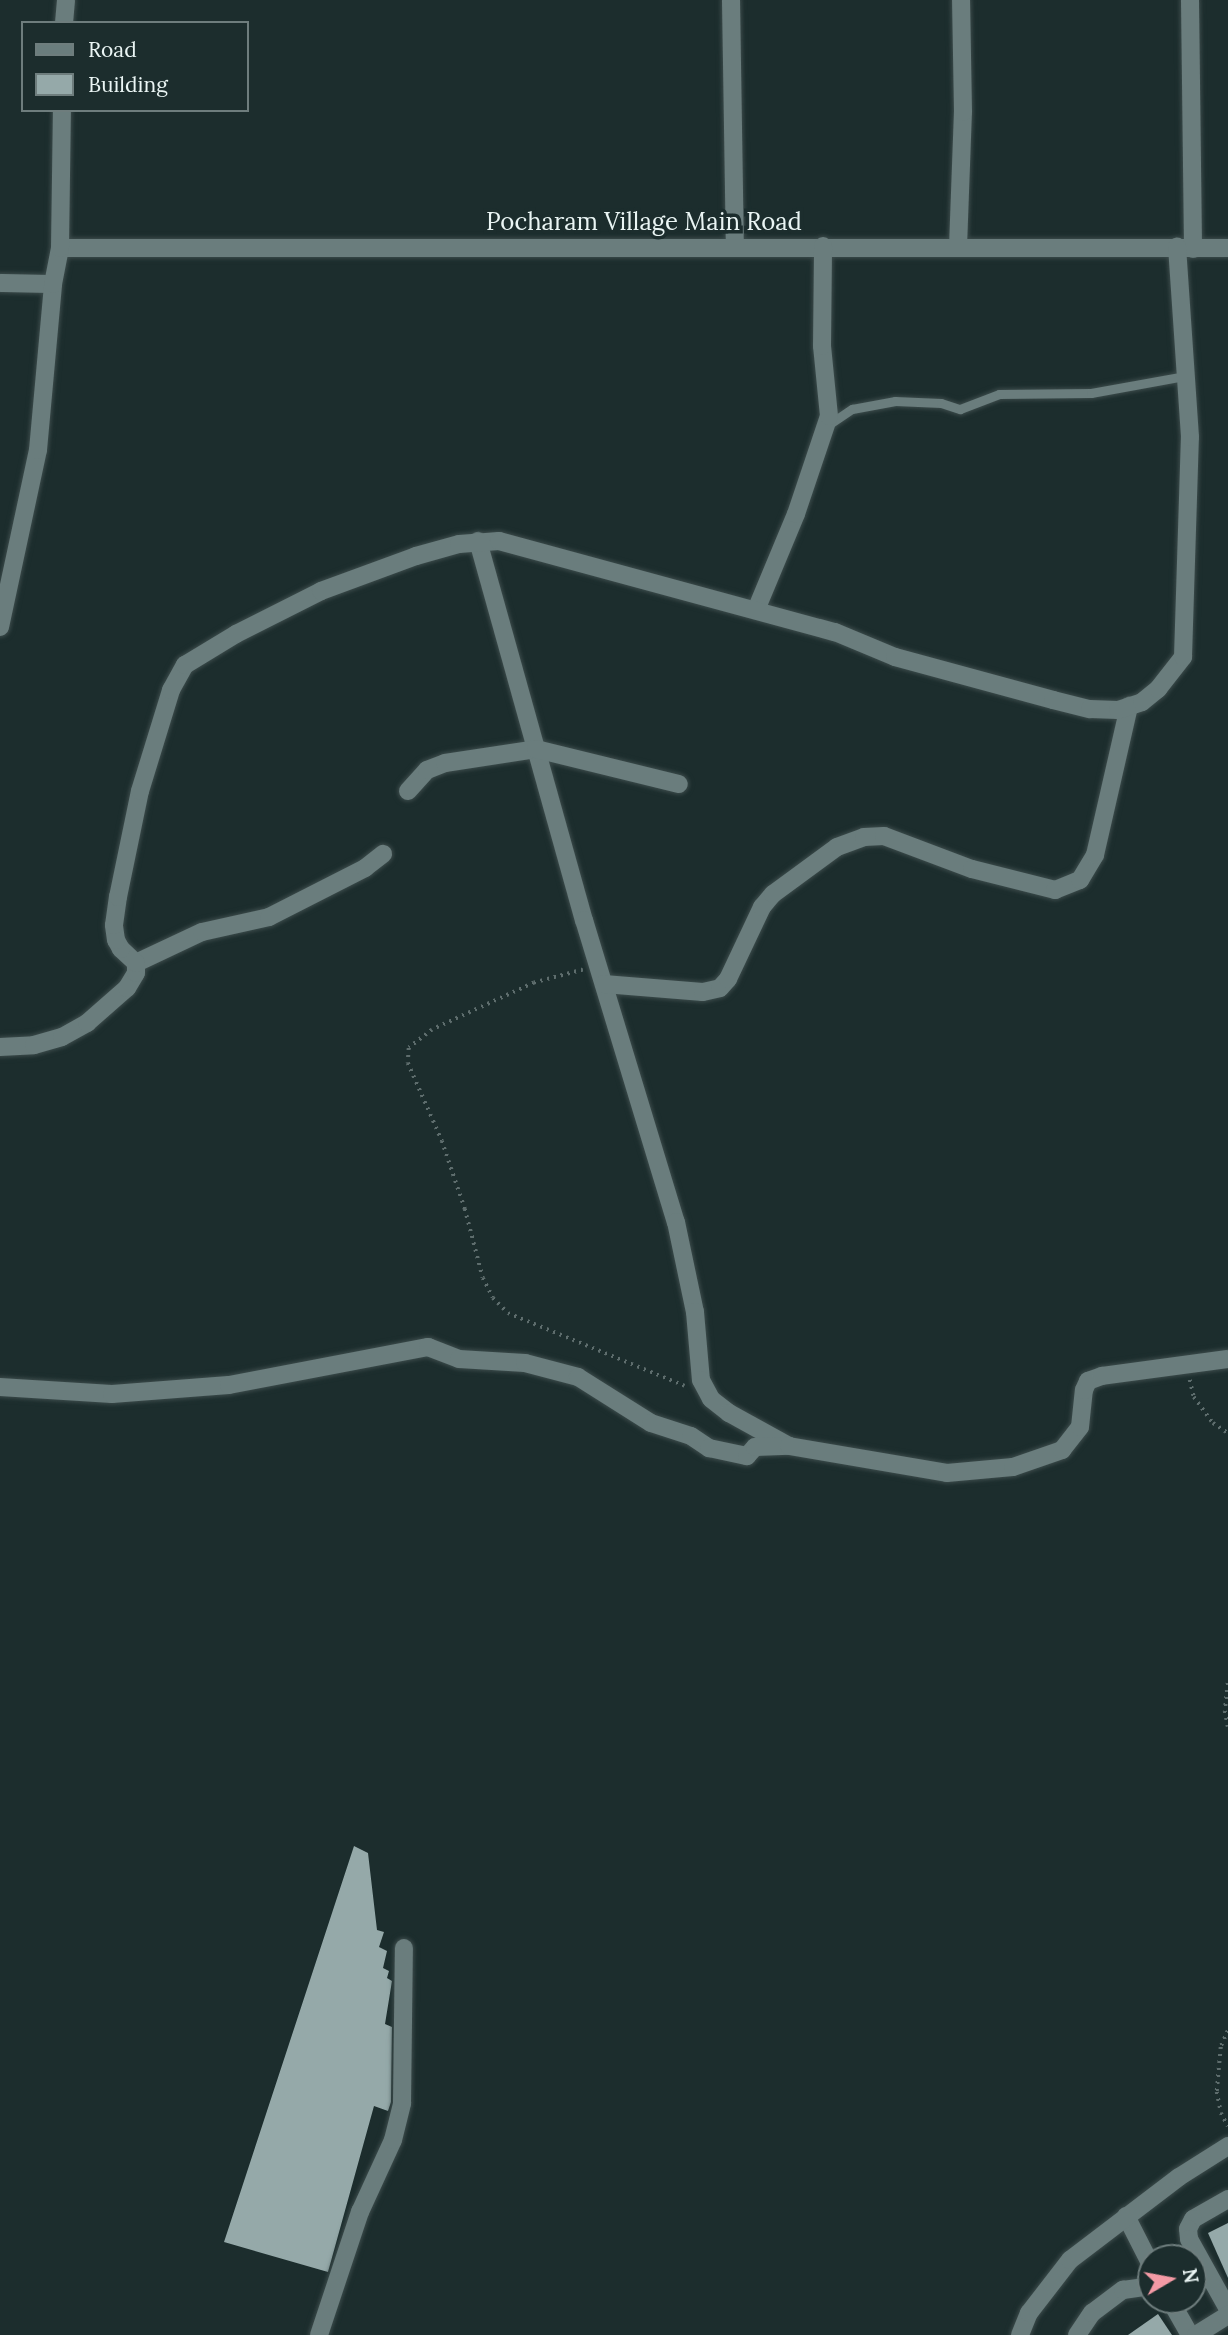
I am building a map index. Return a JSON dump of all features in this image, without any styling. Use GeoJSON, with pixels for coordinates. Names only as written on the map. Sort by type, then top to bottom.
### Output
{"type":"FeatureCollection","features":[{"type":"Feature","properties":{"kind":"street"},"geometry":{"type":"LineString","coordinates":[[64,21],[65,0]]}},
{"type":"Feature","properties":{"kind":"street"},"geometry":{"type":"LineString","coordinates":[[731,0],[735,247]]}},
{"type":"Feature","properties":{"kind":"street"},"geometry":{"type":"LineString","coordinates":[[958,247],[964,112],[961,0]]}},
{"type":"Feature","properties":{"kind":"street"},"geometry":{"type":"LineString","coordinates":[[0,1047],[34,1045],[62,1037],[87,1023],[127,988],[136,973],[135,963],[121,950],[116,940],[114,925],[118,897],[140,791],[171,690],[185,665],[236,634],[321,591],[416,556],[478,541],[499,541],[835,632],[895,657],[1090,709],[1118,710],[1142,702],[1157,689],[1182,657],[1190,437],[1185,376],[1185,247],[1190,0]]}},
{"type":"Feature","properties":{"kind":"street"},"geometry":{"type":"LineString","coordinates":[[0,627],[3,601],[38,450],[53,284],[60,248],[62,112]]}},
{"type":"Feature","properties":{"kind":"street"},"geometry":{"type":"LineString","coordinates":[[756,610],[796,514],[827,426],[828,387],[822,346],[823,246]]}},
{"type":"Feature","properties":{"kind":"street","name":"Pocharam Village Main Road"},"geometry":{"type":"LineString","coordinates":[[60,248],[1228,248]]}},
{"type":"Feature","properties":{"kind":"street"},"geometry":{"type":"LineString","coordinates":[[0,283],[53,284]]}},
{"type":"Feature","properties":{"kind":"street"},"geometry":{"type":"LineString","coordinates":[[478,541],[598,966],[676,1222],[695,1312],[701,1380],[711,1399],[789,1446]]}},
{"type":"Feature","properties":{"kind":"street"},"geometry":{"type":"LineString","coordinates":[[604,985],[703,992],[720,988],[728,979],[762,907],[773,894],[837,847],[864,837],[884,836],[972,869],[1055,890],[1080,880],[1095,855],[1129,706]]}},
{"type":"Feature","properties":{"kind":"street"},"geometry":{"type":"LineString","coordinates":[[408,791],[427,770],[445,763],[536,749],[679,784]]}},
{"type":"Feature","properties":{"kind":"street"},"geometry":{"type":"LineString","coordinates":[[135,963],[202,932],[269,917],[365,868],[383,854]]}},
{"type":"Feature","properties":{"kind":"street"},"geometry":{"type":"LineString","coordinates":[[0,1387],[112,1394],[229,1385],[428,1347],[459,1359],[525,1363],[578,1377],[651,1423],[691,1436],[709,1448],[747,1456],[755,1447],[789,1446],[918,1470],[964,1472],[1013,1467],[1062,1450],[1080,1427],[1084,1390],[1088,1381],[1102,1376],[1228,1360]]}},
{"type":"Feature","properties":{"kind":"street"},"geometry":{"type":"LineString","coordinates":[[319,2335],[360,2212],[393,2140],[402,2103],[404,1948]]}},
{"type":"Feature","properties":{"kind":"street"},"geometry":{"type":"LineString","coordinates":[[1020,2335],[1029,2313],[1070,2260],[1126,2216],[1228,2146]]}},
{"type":"Feature","properties":{"kind":"street"},"geometry":{"type":"LineString","coordinates":[[1228,2199],[1193,2219],[1188,2229],[1189,2239],[1228,2309]]}},
{"type":"Feature","properties":{"kind":"street"},"geometry":{"type":"LineString","coordinates":[[1126,2216],[1140,2244]]}},
{"type":"Feature","properties":{"kind":"street"},"geometry":{"type":"LineString","coordinates":[[1077,2335],[1092,2313],[1122,2290],[1137,2288]]}},
{"type":"Feature","properties":{"kind":"street"},"geometry":{"type":"LineString","coordinates":[[1178,2314],[1190,2335]]}},
{"type":"Feature","properties":{"kind":"street"},"geometry":{"type":"LineString","coordinates":[[1196,2335],[1228,2315]]}},
{"type":"Feature","properties":{"kind":"lane"},"geometry":{"type":"LineString","coordinates":[[827,426],[852,409],[895,401],[941,403],[960,409],[999,394],[1091,393],[1185,376]]}},
{"type":"Feature","properties":{"kind":"path"},"geometry":{"type":"LineString","coordinates":[[598,966],[534,983],[432,1030],[409,1048],[408,1063],[442,1141],[465,1209],[483,1278],[493,1298],[508,1313],[654,1371],[711,1399]]}},
{"type":"Feature","properties":{"kind":"path"},"geometry":{"type":"LineString","coordinates":[[1186,1364],[1194,1397],[1213,1423],[1228,1433]]}},
{"type":"Feature","properties":{"kind":"path"},"geometry":{"type":"LineString","coordinates":[[1228,1683],[1225,1711],[1228,1727]]}},
{"type":"Feature","properties":{"kind":"path"},"geometry":{"type":"LineString","coordinates":[[1228,2031],[1221,2048],[1217,2092],[1221,2113],[1228,2126]]}},
{"type":"Feature","properties":{"kind":"building"},"geometry":{"type":"Polygon","coordinates":[[[354,1846],[368,1853],[377,1930],[384,1932],[379,1947],[387,1951],[383,1968],[389,1971],[387,1978],[392,1981],[385,2024],[392,2027],[391,2102],[388,2111],[374,2106],[328,2272],[224,2242],[354,1846]]]}},
{"type":"Feature","properties":{"kind":"building"},"geometry":{"type":"Polygon","coordinates":[[[1228,2223],[1228,2278],[1208,2233],[1228,2223]]]}},
{"type":"Feature","properties":{"kind":"building"},"geometry":{"type":"Polygon","coordinates":[[[1158,2314],[1172,2335],[1128,2335],[1158,2314]]]}}]}
